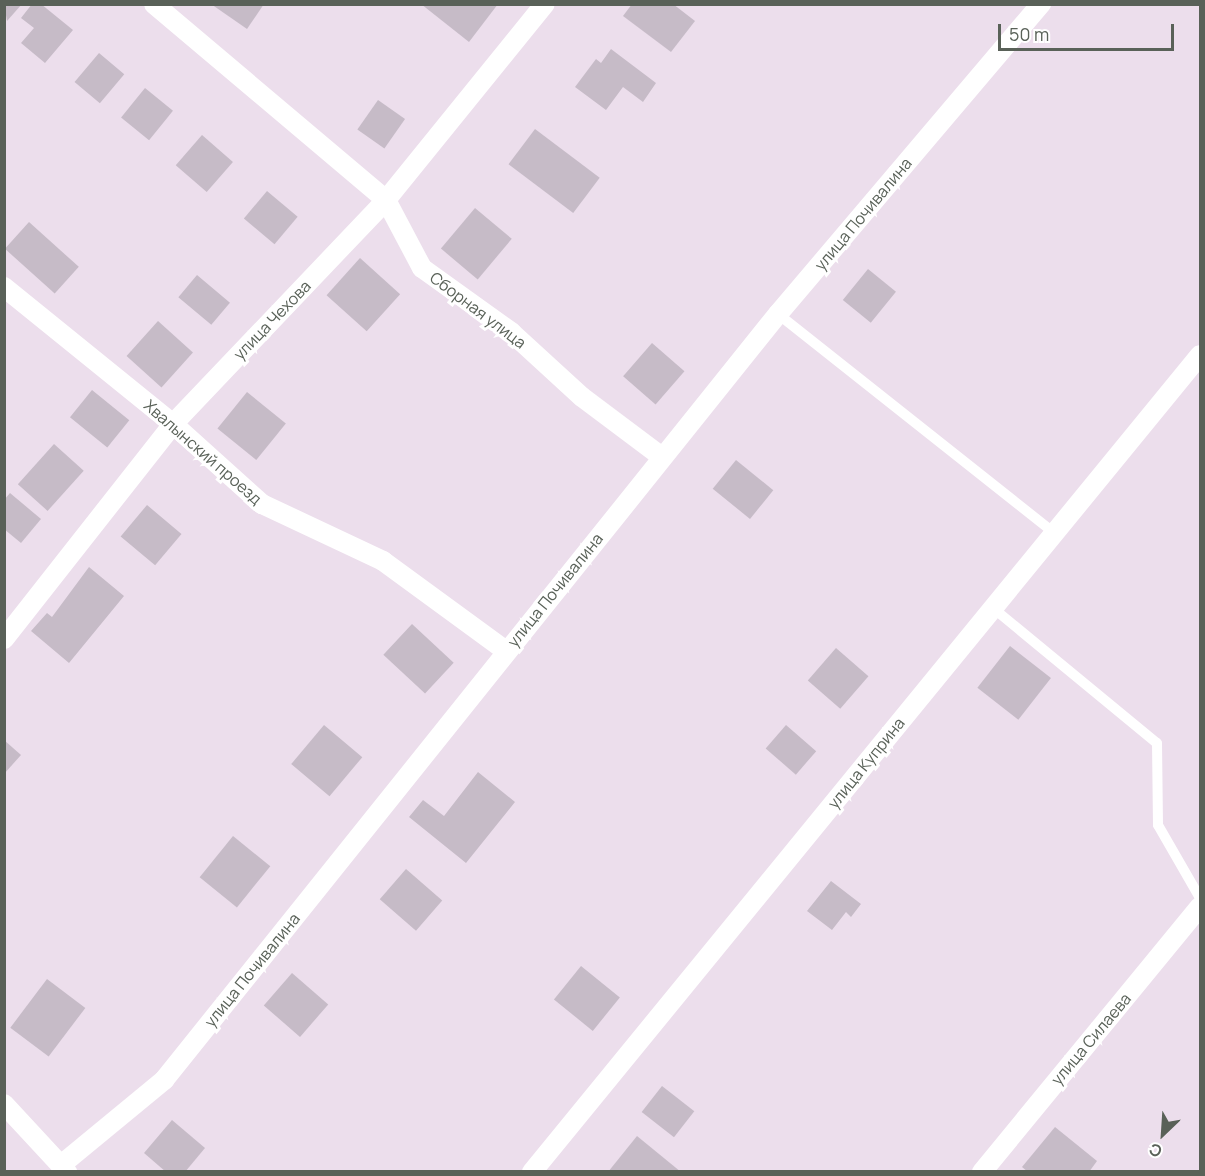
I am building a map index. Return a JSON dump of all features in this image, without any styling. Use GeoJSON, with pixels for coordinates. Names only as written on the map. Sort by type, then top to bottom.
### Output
{"type":"FeatureCollection","features":[{"type":"Feature","properties":{"kind":"street","name":"улица Чехова"},"geometry":{"type":"LineString","coordinates":[[4,639],[173,424],[386,200],[545,4]]}},
{"type":"Feature","properties":{"kind":"street","name":"улица Почивалина"},"geometry":{"type":"LineString","coordinates":[[64,1168],[164,1080],[777,314],[1041,4]]}},
{"type":"Feature","properties":{"kind":"street","name":"Сборная улица"},"geometry":{"type":"LineString","coordinates":[[164,8],[386,200],[422,268],[511,332],[582,397],[662,457]]}},
{"type":"Feature","properties":{"kind":"street","name":"Хвалынский проезд"},"geometry":{"type":"LineString","coordinates":[[4,287],[173,424],[262,504],[383,561],[506,651]]}},
{"type":"Feature","properties":{"kind":"street","name":"улица Куприна"},"geometry":{"type":"LineString","coordinates":[[532,1172],[1200,355]]}},
{"type":"Feature","properties":{"kind":"street","name":"улица Силаева"},"geometry":{"type":"LineString","coordinates":[[982,1172],[1200,907]]}},
{"type":"Feature","properties":{"kind":"street"},"geometry":{"type":"LineString","coordinates":[[4,1104],[64,1168]]}},
{"type":"Feature","properties":{"kind":"lane"},"geometry":{"type":"LineString","coordinates":[[777,314],[1054,533]]}},
{"type":"Feature","properties":{"kind":"lane"},"geometry":{"type":"LineString","coordinates":[[993,608],[1157,743],[1158,825],[1200,898]]}},
{"type":"Feature","properties":{"kind":"building"},"geometry":{"type":"Polygon","coordinates":[[[4,4],[22,4],[7,21],[4,4]]]}},
{"type":"Feature","properties":{"kind":"building"},"geometry":{"type":"Polygon","coordinates":[[[32,4],[41,4],[73,30],[45,63],[21,43],[34,28],[21,18],[32,4]]]}},
{"type":"Feature","properties":{"kind":"building"},"geometry":{"type":"Polygon","coordinates":[[[211,4],[264,4],[247,29],[211,4]]]}},
{"type":"Feature","properties":{"kind":"building"},"geometry":{"type":"Polygon","coordinates":[[[421,4],[498,4],[469,42],[421,4]]]}},
{"type":"Feature","properties":{"kind":"building"},"geometry":{"type":"Polygon","coordinates":[[[632,4],[673,4],[695,21],[671,52],[623,16],[632,4]]]}},
{"type":"Feature","properties":{"kind":"building"},"geometry":{"type":"Polygon","coordinates":[[[611,49],[656,83],[643,102],[623,87],[606,110],[575,87],[596,59],[601,63],[611,49]]]}},
{"type":"Feature","properties":{"kind":"building"},"geometry":{"type":"Polygon","coordinates":[[[99,53],[124,74],[100,103],[75,82],[99,53]]]}},
{"type":"Feature","properties":{"kind":"building"},"geometry":{"type":"Polygon","coordinates":[[[145,88],[173,111],[149,140],[121,118],[145,88]]]}},
{"type":"Feature","properties":{"kind":"building"},"geometry":{"type":"Polygon","coordinates":[[[378,100],[405,119],[384,148],[357,129],[378,100]]]}},
{"type":"Feature","properties":{"kind":"building"},"geometry":{"type":"Polygon","coordinates":[[[535,129],[600,178],[573,213],[509,164],[535,129]]]}},
{"type":"Feature","properties":{"kind":"building"},"geometry":{"type":"Polygon","coordinates":[[[202,135],[233,162],[207,192],[176,165],[202,135]]]}},
{"type":"Feature","properties":{"kind":"building"},"geometry":{"type":"Polygon","coordinates":[[[267,191],[298,217],[275,244],[244,219],[267,191]]]}},
{"type":"Feature","properties":{"kind":"building"},"geometry":{"type":"Polygon","coordinates":[[[475,208],[512,239],[478,279],[441,249],[475,208]]]}},
{"type":"Feature","properties":{"kind":"building"},"geometry":{"type":"Polygon","coordinates":[[[29,222],[79,267],[55,294],[5,249],[29,222]]]}},
{"type":"Feature","properties":{"kind":"building"},"geometry":{"type":"Polygon","coordinates":[[[360,258],[400,294],[367,331],[327,295],[360,258]]]}},
{"type":"Feature","properties":{"kind":"building"},"geometry":{"type":"Polygon","coordinates":[[[868,269],[896,292],[871,323],[843,300],[868,269]]]}},
{"type":"Feature","properties":{"kind":"building"},"geometry":{"type":"Polygon","coordinates":[[[197,275],[230,303],[211,325],[178,297],[197,275]]]}},
{"type":"Feature","properties":{"kind":"building"},"geometry":{"type":"Polygon","coordinates":[[[158,321],[193,352],[161,387],[127,356],[158,321]]]}},
{"type":"Feature","properties":{"kind":"building"},"geometry":{"type":"Polygon","coordinates":[[[652,343],[684,371],[656,404],[623,376],[652,343]]]}},
{"type":"Feature","properties":{"kind":"building"},"geometry":{"type":"Polygon","coordinates":[[[92,390],[129,420],[107,447],[70,417],[92,390]]]}},
{"type":"Feature","properties":{"kind":"building"},"geometry":{"type":"Polygon","coordinates":[[[247,392],[286,423],[256,460],[217,429],[247,392]]]}},
{"type":"Feature","properties":{"kind":"building"},"geometry":{"type":"Polygon","coordinates":[[[54,444],[84,471],[48,511],[18,484],[54,444]]]}},
{"type":"Feature","properties":{"kind":"building"},"geometry":{"type":"Polygon","coordinates":[[[736,460],[773,490],[750,519],[713,489],[736,460]]]}},
{"type":"Feature","properties":{"kind":"building"},"geometry":{"type":"Polygon","coordinates":[[[10,493],[41,519],[21,543],[4,529],[4,500],[10,493]]]}},
{"type":"Feature","properties":{"kind":"building"},"geometry":{"type":"Polygon","coordinates":[[[147,505],[181,534],[155,565],[121,536],[147,505]]]}},
{"type":"Feature","properties":{"kind":"building"},"geometry":{"type":"Polygon","coordinates":[[[89,567],[124,596],[69,663],[31,631],[47,613],[52,617],[89,567]]]}},
{"type":"Feature","properties":{"kind":"building"},"geometry":{"type":"Polygon","coordinates":[[[412,624],[454,663],[425,694],[383,655],[412,624]]]}},
{"type":"Feature","properties":{"kind":"building"},"geometry":{"type":"Polygon","coordinates":[[[1010,646],[1051,678],[1018,720],[977,688],[1010,646]]]}},
{"type":"Feature","properties":{"kind":"building"},"geometry":{"type":"Polygon","coordinates":[[[836,648],[868,676],[840,709],[808,680],[836,648]]]}},
{"type":"Feature","properties":{"kind":"building"},"geometry":{"type":"Polygon","coordinates":[[[324,725],[362,757],[330,796],[291,764],[324,725]]]}},
{"type":"Feature","properties":{"kind":"building"},"geometry":{"type":"Polygon","coordinates":[[[786,725],[816,751],[796,775],[766,748],[786,725]]]}},
{"type":"Feature","properties":{"kind":"building"},"geometry":{"type":"Polygon","coordinates":[[[4,740],[21,755],[4,774],[4,740]]]}},
{"type":"Feature","properties":{"kind":"building"},"geometry":{"type":"Polygon","coordinates":[[[478,772],[515,802],[466,863],[409,817],[423,800],[444,816],[478,772]]]}},
{"type":"Feature","properties":{"kind":"building"},"geometry":{"type":"Polygon","coordinates":[[[233,836],[270,866],[237,907],[200,877],[233,836]]]}},
{"type":"Feature","properties":{"kind":"building"},"geometry":{"type":"Polygon","coordinates":[[[406,869],[442,900],[416,931],[380,899],[406,869]]]}},
{"type":"Feature","properties":{"kind":"building"},"geometry":{"type":"Polygon","coordinates":[[[831,881],[861,904],[851,917],[846,912],[832,930],[807,911],[831,881]]]}},
{"type":"Feature","properties":{"kind":"building"},"geometry":{"type":"Polygon","coordinates":[[[581,966],[620,997],[593,1031],[554,999],[581,966]]]}},
{"type":"Feature","properties":{"kind":"building"},"geometry":{"type":"Polygon","coordinates":[[[292,973],[328,1004],[300,1037],[264,1005],[292,973]]]}},
{"type":"Feature","properties":{"kind":"building"},"geometry":{"type":"Polygon","coordinates":[[[47,979],[85,1008],[49,1057],[10,1028],[47,979]]]}},
{"type":"Feature","properties":{"kind":"building"},"geometry":{"type":"Polygon","coordinates":[[[662,1086],[694,1111],[674,1137],[642,1112],[662,1086]]]}},
{"type":"Feature","properties":{"kind":"building"},"geometry":{"type":"Polygon","coordinates":[[[172,1120],[205,1148],[185,1172],[166,1172],[144,1153],[172,1120]]]}},
{"type":"Feature","properties":{"kind":"building"},"geometry":{"type":"Polygon","coordinates":[[[1055,1127],[1097,1161],[1089,1172],[1028,1172],[1022,1167],[1055,1127]]]}},
{"type":"Feature","properties":{"kind":"building"},"geometry":{"type":"Polygon","coordinates":[[[637,1136],[681,1172],[608,1172],[637,1136]]]}}]}
